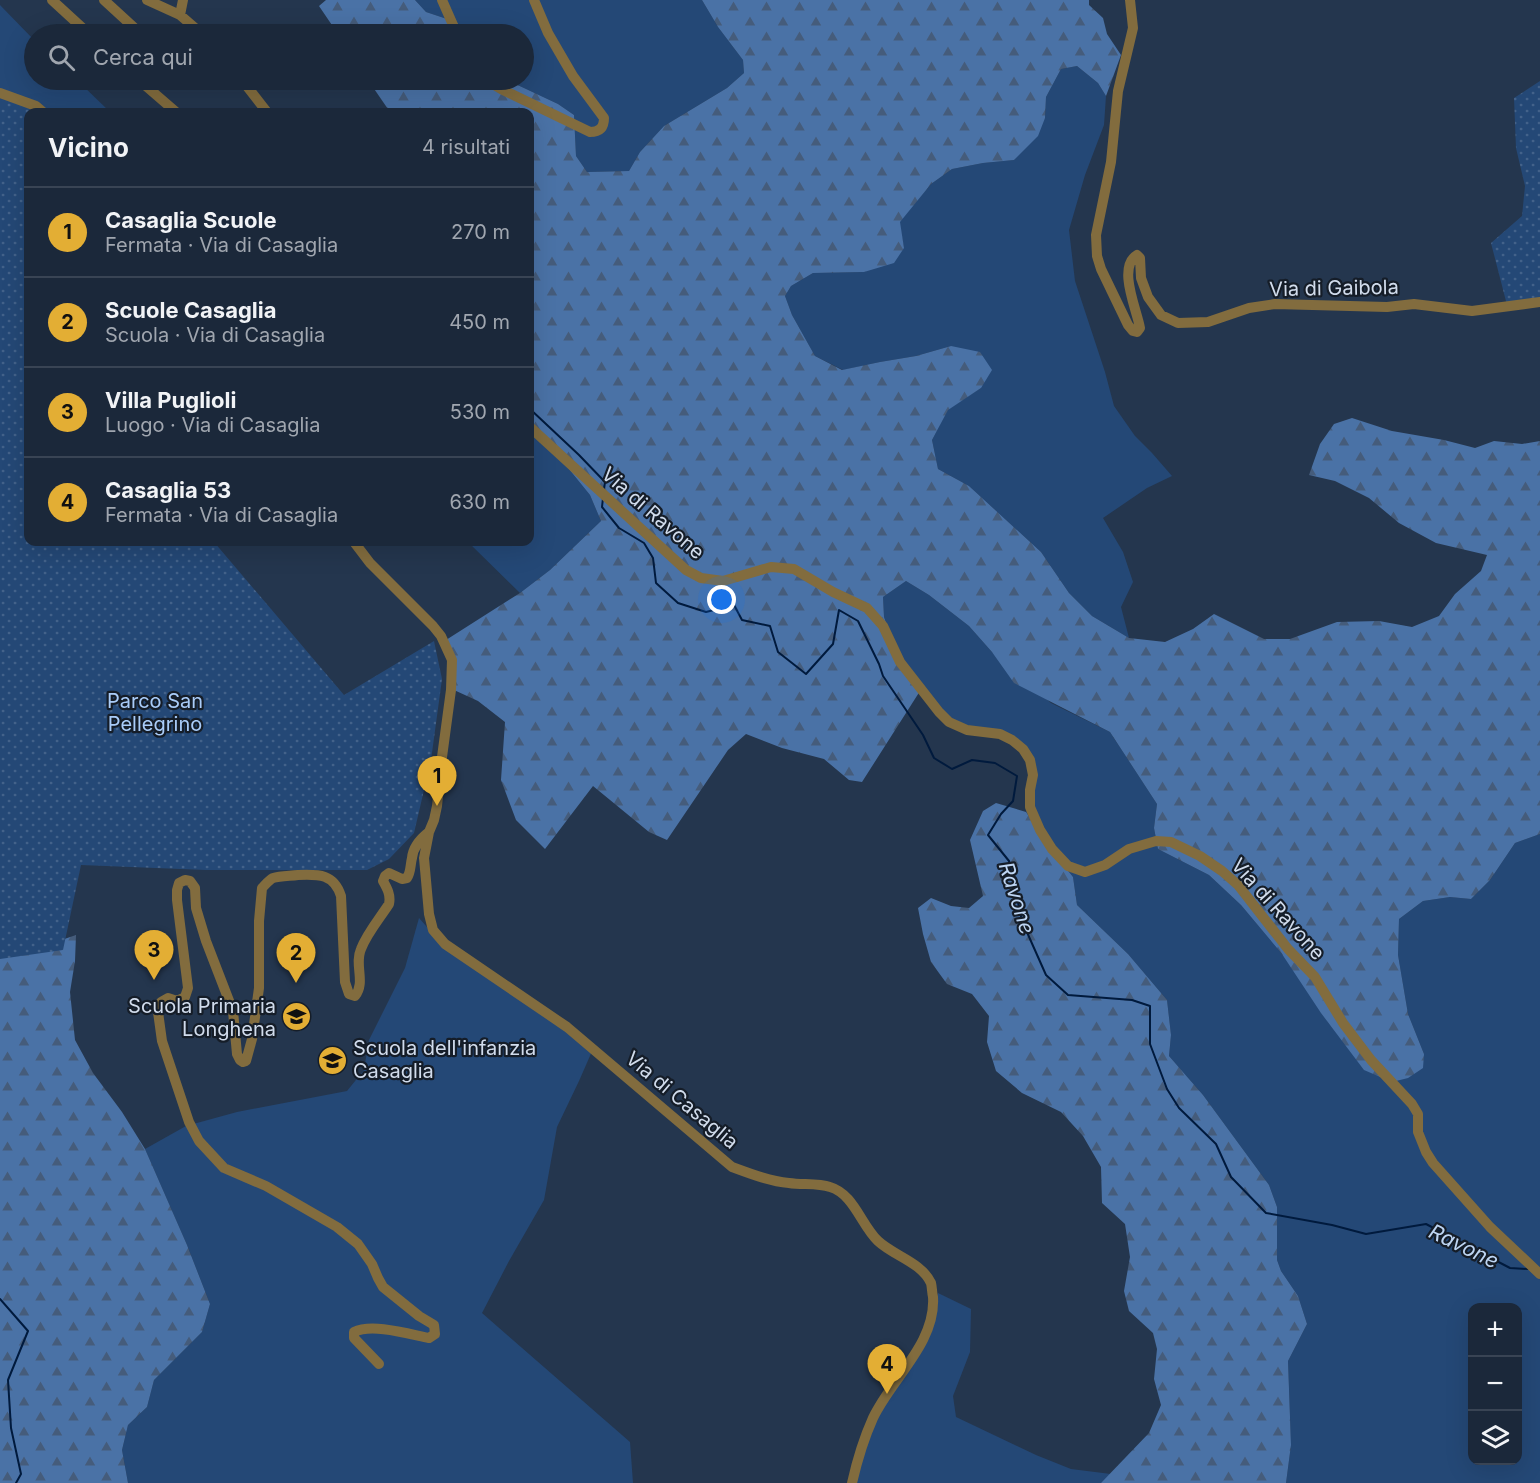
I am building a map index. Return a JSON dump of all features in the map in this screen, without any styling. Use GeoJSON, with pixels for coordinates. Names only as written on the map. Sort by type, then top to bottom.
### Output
{"type":"FeatureCollection","features":[{"type":"Feature","properties":{"kind":"street"},"geometry":{"type":"LineString","coordinates":[[51,0],[78,24]]}},
{"type":"Feature","properties":{"kind":"street"},"geometry":{"type":"LineString","coordinates":[[104,0],[130,24]]}},
{"type":"Feature","properties":{"kind":"street"},"geometry":{"type":"LineString","coordinates":[[147,0],[180,15],[190,24]]}},
{"type":"Feature","properties":{"kind":"street"},"geometry":{"type":"LineString","coordinates":[[180,15],[183,0]]}},
{"type":"Feature","properties":{"kind":"street"},"geometry":{"type":"LineString","coordinates":[[442,0],[453,24]]}},
{"type":"Feature","properties":{"kind":"street"},"geometry":{"type":"LineString","coordinates":[[503,90],[590,132],[596,132],[604,124],[604,118],[573,76],[553,42],[534,0]]}},
{"type":"Feature","properties":{"kind":"street","name":"Via di Gaibola"},"geometry":{"type":"LineString","coordinates":[[1130,0],[1132,28],[1118,91],[1111,162],[1096,235],[1097,256],[1101,269],[1133,331],[1137,332],[1140,328],[1128,281],[1132,258],[1137,255],[1140,258],[1141,278],[1148,297],[1161,315],[1178,323],[1208,322],[1249,308],[1275,304],[1387,307],[1414,304],[1472,311],[1540,302]]}},
{"type":"Feature","properties":{"kind":"street"},"geometry":{"type":"LineString","coordinates":[[151,90],[171,108]]}},
{"type":"Feature","properties":{"kind":"street"},"geometry":{"type":"LineString","coordinates":[[250,90],[264,108]]}},
{"type":"Feature","properties":{"kind":"street"},"geometry":{"type":"LineString","coordinates":[[0,93],[38,108]]}},
{"type":"Feature","properties":{"kind":"street","name":"Via di Ravone"},"geometry":{"type":"LineString","coordinates":[[534,432],[686,570],[701,578],[723,581],[771,567],[794,569],[833,592],[867,608],[883,626],[900,662],[949,722],[968,730],[999,734],[1012,740],[1023,749],[1030,760],[1033,775],[1030,807],[1040,830],[1052,849],[1068,866],[1085,872],[1105,865],[1129,849],[1156,841],[1171,842],[1200,856],[1222,871],[1238,885],[1288,949],[1315,977],[1343,1023],[1371,1060],[1412,1104],[1418,1114],[1418,1132],[1426,1152],[1434,1163],[1490,1227],[1540,1274]]}},
{"type":"Feature","properties":{"kind":"street","name":"Via di Casaglia"},"geometry":{"type":"LineString","coordinates":[[357,546],[370,563],[433,626],[441,636],[452,660],[451,690],[437,806],[424,858],[429,914],[433,930],[445,944],[567,1027],[732,1167],[763,1179],[829,1187],[843,1193],[878,1240],[921,1270],[931,1284],[933,1300],[931,1317],[922,1342],[873,1418],[857,1461],[852,1483]]}},
{"type":"Feature","properties":{"kind":"street","name":"Via di Casaglia"},"geometry":{"type":"LineString","coordinates":[[379,1364],[354,1338],[354,1332],[361,1329],[390,1330],[429,1338],[435,1334],[434,1325],[383,1287],[372,1264],[358,1245],[342,1231],[266,1186],[224,1168],[199,1141],[189,1122],[162,1041],[158,1012],[160,1002],[168,998],[177,1001],[185,997],[188,988],[177,900],[179,883],[185,880],[190,881],[195,888],[196,908],[233,1011],[237,1054],[243,1062],[246,1061],[252,1039],[258,988],[262,888],[272,879],[293,875],[315,874],[334,882],[341,896],[345,982],[349,994],[355,996],[360,991],[360,951],[389,904],[388,889],[383,881],[385,876],[389,873],[402,879],[407,878],[410,873],[412,855],[419,840],[429,832]]}},
{"type":"Feature","properties":{"kind":"green space"},"geometry":{"type":"Polygon","coordinates":[[[326,0],[415,0],[426,12],[458,24],[331,24],[319,6],[326,0]]]}},
{"type":"Feature","properties":{"kind":"green space"},"geometry":{"type":"Polygon","coordinates":[[[415,0],[702,0],[718,27],[743,60],[744,73],[727,88],[664,126],[640,152],[629,171],[587,172],[576,156],[574,115],[558,104],[528,90],[534,90],[534,24],[458,24],[426,12],[415,0]]]}},
{"type":"Feature","properties":{"kind":"green space"},"geometry":{"type":"Polygon","coordinates":[[[702,0],[1089,0],[1089,5],[1103,18],[1107,34],[1121,55],[1106,96],[1098,83],[1077,66],[1061,69],[1046,97],[1045,118],[1038,136],[1014,160],[952,169],[931,184],[900,222],[904,248],[894,263],[864,272],[813,273],[791,286],[785,296],[792,315],[815,356],[842,370],[916,356],[951,346],[980,352],[992,370],[981,388],[948,410],[932,440],[938,469],[969,486],[1041,552],[1069,593],[1092,616],[1129,638],[1165,642],[1193,629],[1214,614],[1264,639],[1290,639],[1337,622],[1379,621],[1412,627],[1439,616],[1455,594],[1481,571],[1487,555],[1436,543],[1399,523],[1369,498],[1335,481],[1309,475],[1320,444],[1334,424],[1352,418],[1392,431],[1475,448],[1494,441],[1522,444],[1540,441],[1540,834],[1515,843],[1490,880],[1471,899],[1450,897],[1423,901],[1399,919],[1398,955],[1408,1014],[1424,1054],[1423,1068],[1408,1078],[1392,1082],[1364,1070],[1321,1013],[1282,954],[1241,905],[1209,875],[1158,849],[1154,828],[1157,804],[1110,732],[1014,683],[992,652],[969,626],[929,595],[906,581],[883,597],[884,617],[898,656],[920,691],[862,782],[849,780],[824,759],[782,748],[746,734],[728,750],[667,840],[649,832],[593,786],[545,849],[516,820],[501,780],[505,722],[478,701],[454,690],[446,640],[520,593],[550,570],[601,521],[590,495],[547,442],[534,431],[534,108],[387,108],[375,90],[528,90],[558,104],[574,115],[576,156],[587,172],[629,171],[640,152],[664,126],[727,88],[744,73],[743,60],[718,27],[702,0]]]}},
{"type":"Feature","properties":{"kind":"green space"},"geometry":{"type":"Polygon","coordinates":[[[0,5],[24,30],[24,90],[87,90],[106,108],[24,108],[24,123],[0,189],[0,5]]]}},
{"type":"Feature","properties":{"kind":"green space"},"geometry":{"type":"Polygon","coordinates":[[[1077,66],[1098,83],[1106,96],[1104,125],[1085,175],[1069,230],[1075,281],[1114,406],[1135,436],[1172,476],[1147,488],[1103,518],[1123,552],[1133,582],[1121,607],[1129,638],[1092,616],[1069,593],[1041,552],[969,486],[938,469],[932,440],[948,409],[981,388],[951,346],[916,356],[843,370],[815,356],[792,315],[785,296],[791,286],[813,273],[864,272],[904,248],[899,222],[931,184],[952,169],[1014,160],[1045,118],[1046,97],[1061,69],[1077,66]]]}},
{"type":"Feature","properties":{"kind":"green space"},"geometry":{"type":"Polygon","coordinates":[[[1540,81],[1540,302],[1507,305],[1491,243],[1522,216],[1525,186],[1516,148],[1514,98],[1540,81]]]}},
{"type":"Feature","properties":{"kind":"green space","name":"Parco San Pellegrino"},"geometry":{"type":"Polygon","coordinates":[[[0,100],[25,108],[24,546],[217,546],[344,695],[434,641],[442,679],[431,760],[414,833],[389,859],[367,870],[206,870],[81,865],[63,950],[0,959],[0,100]]]}},
{"type":"Feature","properties":{"kind":"green space"},"geometry":{"type":"Polygon","coordinates":[[[534,431],[547,442],[590,495],[601,521],[550,570],[520,593],[472,546],[534,546],[534,431]]]}},
{"type":"Feature","properties":{"kind":"green space"},"geometry":{"type":"Polygon","coordinates":[[[906,581],[929,595],[969,626],[992,652],[1051,703],[1110,732],[1157,804],[1154,828],[1158,849],[1209,875],[1241,905],[1282,954],[1424,1054],[1408,1014],[1398,955],[1399,919],[1423,901],[1450,897],[1471,899],[1490,880],[1515,843],[1540,834],[1540,1483],[1286,1483],[1291,1445],[1288,1361],[1307,1324],[1298,1296],[1281,1271],[1277,1260],[1277,1207],[1269,1185],[1203,1095],[1169,1056],[1171,1035],[1167,1000],[1128,954],[1077,905],[1073,877],[1026,812],[1032,765],[1025,747],[955,723],[920,691],[898,656],[884,617],[883,597],[906,581]]]}},
{"type":"Feature","properties":{"kind":"green space"},"geometry":{"type":"Polygon","coordinates":[[[996,803],[1026,812],[1073,877],[1077,905],[1128,954],[1167,1000],[1171,1035],[1169,1056],[1203,1095],[1269,1185],[1277,1207],[1277,1260],[1281,1271],[1298,1296],[1307,1324],[1288,1361],[1291,1445],[1286,1483],[1101,1483],[1149,1433],[1161,1405],[1154,1379],[1157,1349],[1153,1333],[1129,1311],[1124,1291],[1130,1257],[1125,1224],[1102,1203],[1101,1167],[1083,1136],[1061,1112],[1022,1093],[996,1071],[987,1042],[989,1016],[972,994],[947,984],[931,962],[918,908],[931,898],[951,906],[969,908],[983,896],[970,840],[983,811],[996,803]]]}},
{"type":"Feature","properties":{"kind":"green space"},"geometry":{"type":"Polygon","coordinates":[[[0,858],[44,946],[76,935],[70,992],[75,1040],[93,1073],[122,1112],[145,1149],[210,1304],[202,1332],[154,1380],[147,1407],[128,1425],[122,1450],[128,1483],[0,1483],[0,858]]]}},
{"type":"Feature","properties":{"kind":"green space"},"geometry":{"type":"Polygon","coordinates":[[[419,918],[442,944],[593,1049],[557,1127],[544,1200],[482,1313],[630,1442],[633,1483],[128,1483],[122,1450],[128,1425],[147,1407],[154,1380],[202,1332],[210,1304],[145,1149],[186,1126],[237,1112],[347,1091],[364,1070],[369,1040],[405,968],[419,918]]]}},
{"type":"Feature","properties":{"kind":"green space"},"geometry":{"type":"Polygon","coordinates":[[[938,1293],[971,1309],[970,1352],[953,1396],[956,1417],[1071,1469],[1111,1474],[1101,1483],[853,1483],[873,1419],[890,1377],[910,1360],[931,1322],[938,1293]]]}},
{"type":"Feature","properties":{"kind":"waterway","name":"Ravone"},"geometry":{"type":"LineString","coordinates":[[534,413],[605,482],[604,489]]}},
{"type":"Feature","properties":{"kind":"waterway","name":"Ravone"},"geometry":{"type":"LineString","coordinates":[[603,498],[602,507],[619,528],[644,543],[653,558],[656,583],[678,603],[706,612],[734,605],[742,620],[770,626],[778,652],[806,674],[833,644],[839,610],[858,621],[883,676],[923,735],[934,758],[952,769],[972,760],[995,763],[1017,776],[1013,801],[1001,814],[988,835],[1009,861],[1022,921],[1046,975],[1068,995],[1132,1000],[1150,1006],[1150,1044],[1167,1089],[1179,1108],[1216,1144],[1231,1177],[1266,1213],[1332,1225],[1366,1234],[1426,1224],[1510,1268],[1528,1269]]}},
{"type":"Feature","properties":{"kind":"waterway"},"geometry":{"type":"LineString","coordinates":[[0,1299],[28,1331],[8,1380],[11,1428],[21,1474],[16,1483]]}},
{"type":"Feature","properties":{"kind":"place","name":"Casaglia Scuole"},"geometry":{"type":"Point","coordinates":[437,806]}},
{"type":"Feature","properties":{"kind":"place","name":"Villa Puglioli"},"geometry":{"type":"Point","coordinates":[154,980]}},
{"type":"Feature","properties":{"kind":"place","name":"Scuole Casaglia"},"geometry":{"type":"Point","coordinates":[296,983]}},
{"type":"Feature","properties":{"kind":"place","name":"Scuola Primaria Longhena"},"geometry":{"type":"Point","coordinates":[297,1017]}},
{"type":"Feature","properties":{"kind":"place","name":"Scuola dell'infanzia Casaglia"},"geometry":{"type":"Point","coordinates":[332,1060]}},
{"type":"Feature","properties":{"kind":"place","name":"Casaglia 53"},"geometry":{"type":"Point","coordinates":[887,1394]}}]}
